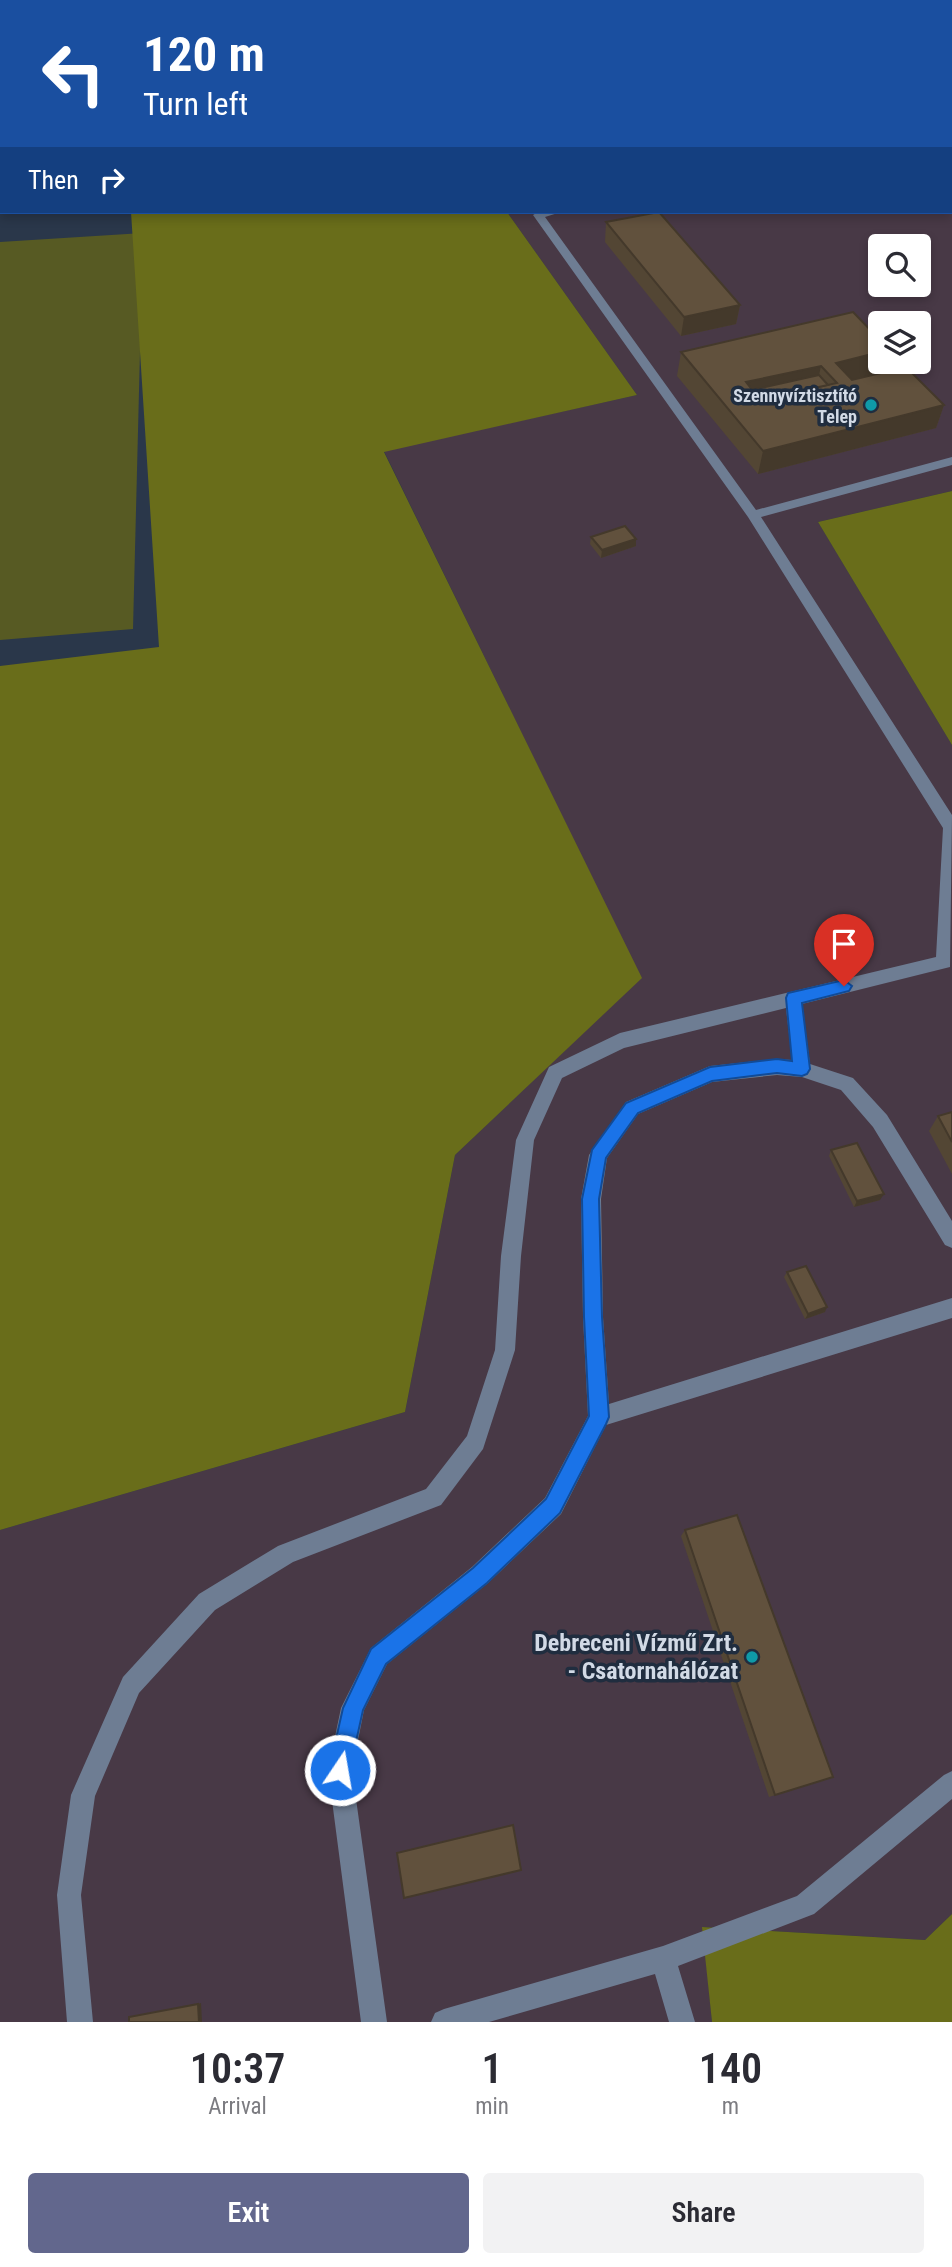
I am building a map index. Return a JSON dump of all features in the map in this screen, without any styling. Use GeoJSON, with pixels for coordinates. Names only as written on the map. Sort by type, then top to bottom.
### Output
{"type":"FeatureCollection","features":[{"type":"Feature","properties":{"kind":"lane"},"geometry":{"type":"LineString","coordinates":[[80,2022],[69,1895],[83,1795],[131,1685],[207,1602],[286,1554],[433,1497],[476,1442],[505,1350],[511,1256],[525,1140],[555,1073],[620,1041],[948,961],[951,827],[753,515],[538,215],[544,214]]}},
{"type":"Feature","properties":{"kind":"lane"},"geometry":{"type":"LineString","coordinates":[[753,515],[952,461]]}},
{"type":"Feature","properties":{"kind":"lane"},"geometry":{"type":"LineString","coordinates":[[793,998],[802,1069]]}},
{"type":"Feature","properties":{"kind":"lane"},"geometry":{"type":"LineString","coordinates":[[374,2022],[340,1770],[353,1708],[379,1656],[480,1575],[553,1506],[599,1417],[593,1317],[591,1199],[598,1155],[632,1108],[710,1074],[777,1066],[802,1069],[846,1084],[880,1121],[952,1239]]}},
{"type":"Feature","properties":{"kind":"lane"},"geometry":{"type":"LineString","coordinates":[[599,1417],[952,1308]]}},
{"type":"Feature","properties":{"kind":"lane"},"geometry":{"type":"LineString","coordinates":[[449,2021],[663,1959],[805,1905],[952,1783]]}},
{"type":"Feature","properties":{"kind":"lane"},"geometry":{"type":"LineString","coordinates":[[663,1959],[682,2022]]}},
{"type":"Feature","properties":{"kind":"shaded area"},"geometry":{"type":"Polygon","coordinates":[[[131,214],[508,214],[637,395],[384,452],[642,978],[455,1155],[405,1412],[0,1530],[0,666],[159,647],[131,214]]]}},
{"type":"Feature","properties":{"kind":"shaded area"},"geometry":{"type":"Polygon","coordinates":[[[508,214],[952,214],[952,491],[818,522],[952,745],[952,1914],[925,1940],[703,1927],[712,2022],[0,2022],[0,1530],[405,1412],[455,1155],[641,978],[384,451],[637,395],[508,214]]]}},
{"type":"Feature","properties":{"kind":"shaded area"},"geometry":{"type":"Polygon","coordinates":[[[952,491],[952,745],[818,522],[952,491]]]}},
{"type":"Feature","properties":{"kind":"shaded area"},"geometry":{"type":"Polygon","coordinates":[[[952,1914],[952,2022],[712,2022],[702,1927],[925,1940],[952,1914]]]}},
{"type":"Feature","properties":{"kind":"green space"},"geometry":{"type":"Polygon","coordinates":[[[143,233],[133,629],[0,640],[0,242],[143,233]]]}},
{"type":"Feature","properties":{"kind":"building"},"geometry":{"type":"Polygon","coordinates":[[[661,214],[740,305],[684,317],[606,222],[661,214]]]}},
{"type":"Feature","properties":{"kind":"building"},"geometry":{"type":"Polygon","coordinates":[[[853,312],[868,328],[868,355],[836,363],[852,380],[877,374],[913,374],[944,405],[763,451],[681,352],[853,312]],[[821,366],[746,382],[760,400],[837,383],[821,366]]]}},
{"type":"Feature","properties":{"kind":"building"},"geometry":{"type":"Polygon","coordinates":[[[819,375],[828,385],[760,400],[752,390],[819,375]]]}},
{"type":"Feature","properties":{"kind":"building"},"geometry":{"type":"Polygon","coordinates":[[[625,526],[636,539],[602,550],[591,537],[625,526]]]}},
{"type":"Feature","properties":{"kind":"building"},"geometry":{"type":"Polygon","coordinates":[[[952,1112],[952,1142],[938,1116],[952,1112]]]}},
{"type":"Feature","properties":{"kind":"building"},"geometry":{"type":"Polygon","coordinates":[[[857,1143],[884,1194],[857,1201],[831,1150],[857,1143]]]}},
{"type":"Feature","properties":{"kind":"building"},"geometry":{"type":"Polygon","coordinates":[[[806,1266],[827,1307],[808,1314],[787,1272],[806,1266]]]}},
{"type":"Feature","properties":{"kind":"building","name":"Debreceni Vízmű Zrt. - Csatornahálózat"},"geometry":{"type":"Polygon","coordinates":[[[737,1515],[833,1777],[775,1795],[685,1530],[737,1515]]]}},
{"type":"Feature","properties":{"kind":"building"},"geometry":{"type":"Polygon","coordinates":[[[513,1825],[521,1870],[404,1898],[397,1853],[513,1825]]]}},
{"type":"Feature","properties":{"kind":"building"},"geometry":{"type":"Polygon","coordinates":[[[198,2004],[199,2022],[129,2022],[129,2017],[198,2004]]]}},
{"type":"Feature","properties":{"kind":"place","name":"Szennyvíztisztító Telep"},"geometry":{"type":"Point","coordinates":[871,405]}},
{"type":"Feature","properties":{"kind":"place","name":"Debreceni Vízmű Zrt. - Csatornahálózat"},"geometry":{"type":"Point","coordinates":[752,1657]}},
{"type":"Feature","properties":{"kind":"route"},"geometry":{"type":"LineString","coordinates":[[340,1770],[353,1708],[379,1656],[480,1575],[553,1506],[599,1417],[593,1317],[591,1199],[598,1155],[632,1108],[710,1074],[777,1066],[802,1069],[793,998],[844,986]]}}]}
